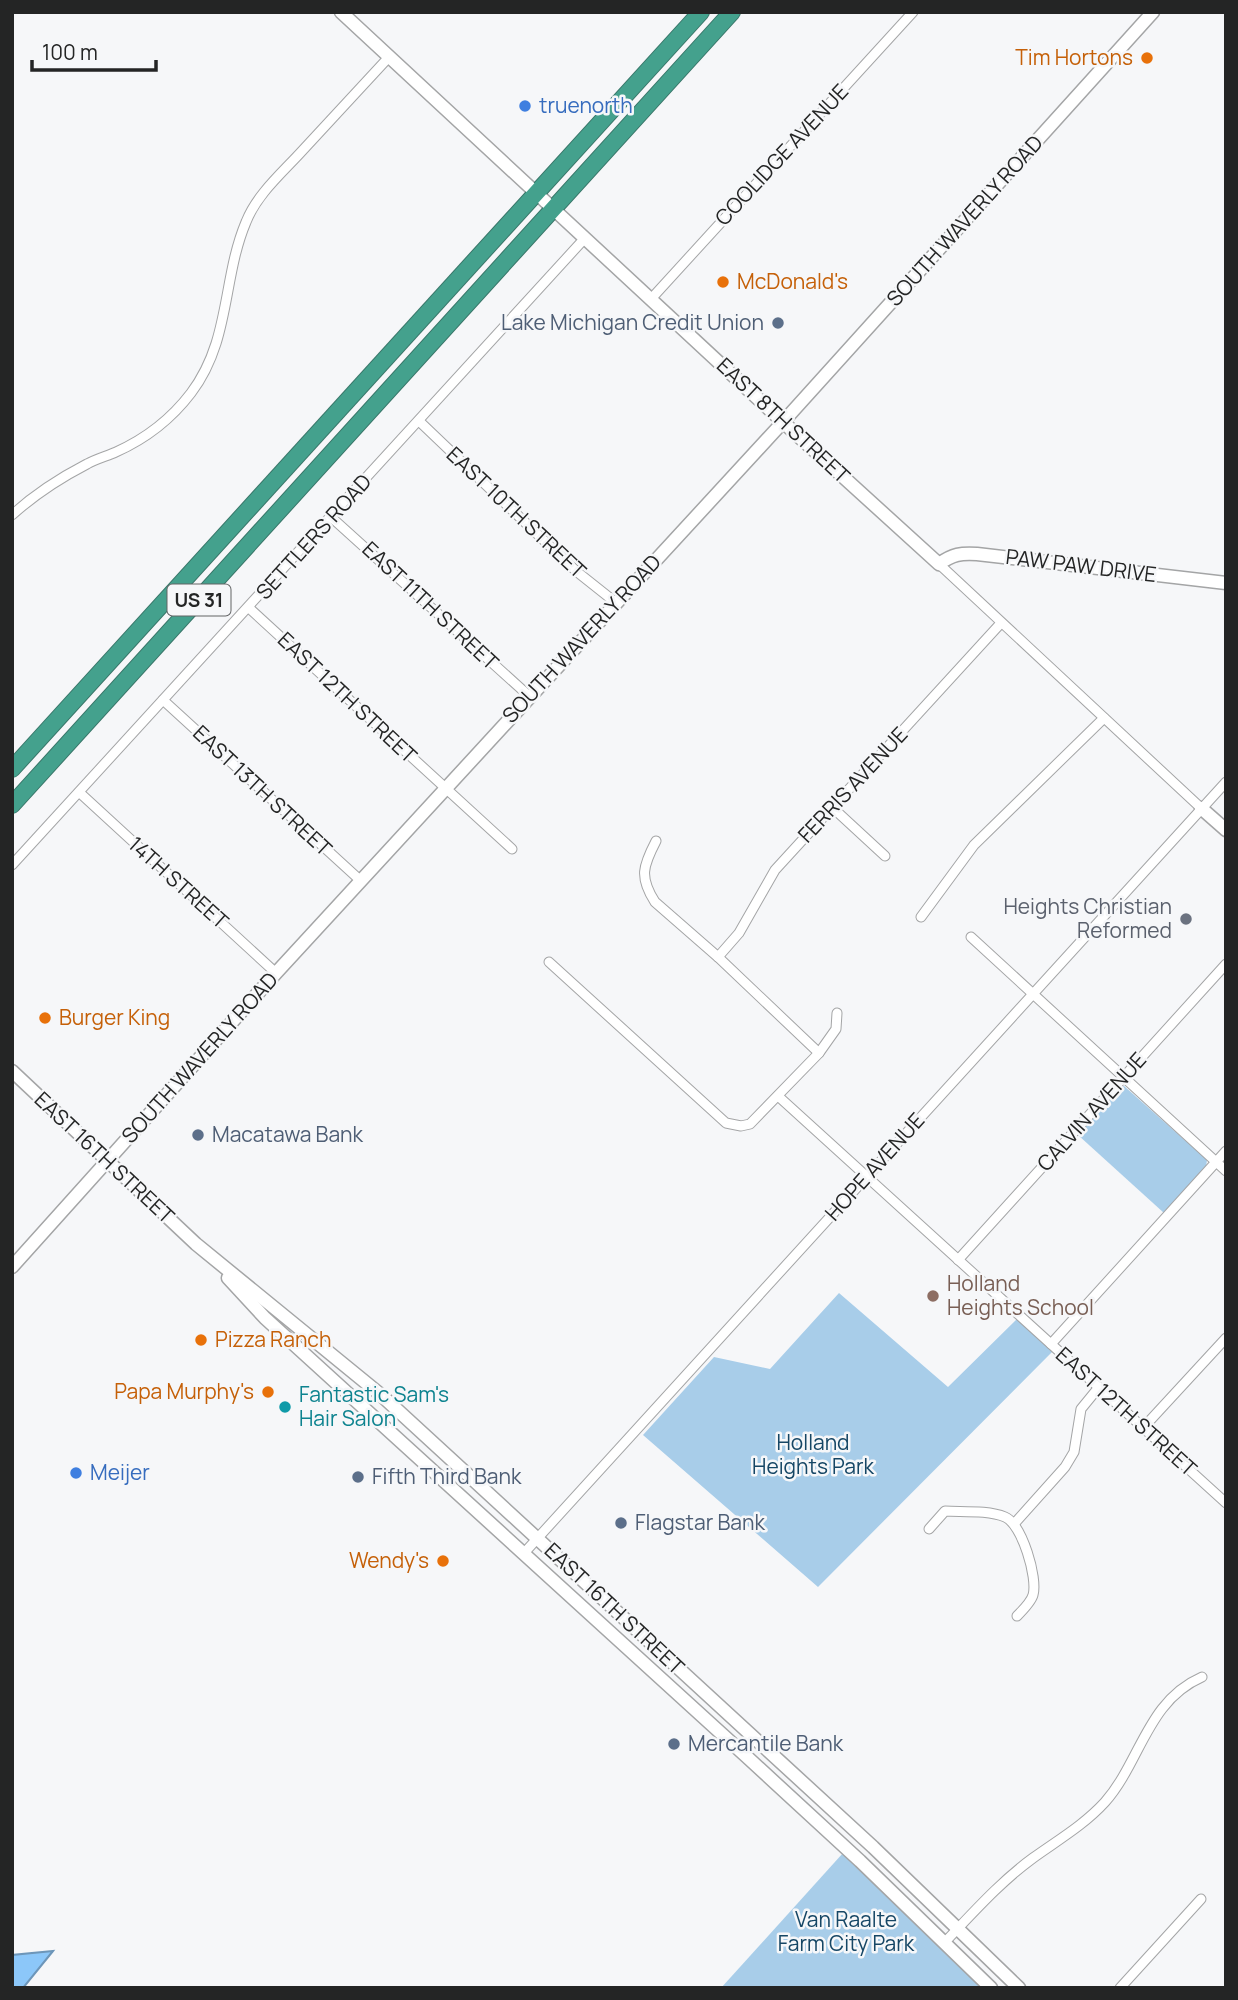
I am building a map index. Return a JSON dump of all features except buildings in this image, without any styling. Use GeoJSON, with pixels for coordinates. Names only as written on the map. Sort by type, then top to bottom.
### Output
{"type":"FeatureCollection","features":[{"type":"Feature","properties":{"kind":"highway","name":"US 31"},"geometry":{"type":"LineString","coordinates":[[12,769],[701,12]]}},
{"type":"Feature","properties":{"kind":"highway","name":"US 31"},"geometry":{"type":"LineString","coordinates":[[12,805],[642,112],[716,19],[732,12]]}},
{"type":"Feature","properties":{"kind":"highway"},"geometry":{"type":"LineString","coordinates":[[377,368],[377,383],[385,394]]}},
{"type":"Feature","properties":{"kind":"highway"},"geometry":{"type":"LineString","coordinates":[[28,751],[46,768]]}},
{"type":"Feature","properties":{"kind":"main road","name":"EAST 8TH STREET"},"geometry":{"type":"LineString","coordinates":[[341,12],[939,564]]}},
{"type":"Feature","properties":{"kind":"main road","name":"SOUTH WAVERLY ROAD"},"geometry":{"type":"LineString","coordinates":[[12,1267],[276,972],[783,422],[1153,12]]}},
{"type":"Feature","properties":{"kind":"main road","name":"PAW PAW DRIVE"},"geometry":{"type":"LineString","coordinates":[[939,564],[959,553],[977,554],[1226,583]]}},
{"type":"Feature","properties":{"kind":"main road","name":"EAST 8TH STREET"},"geometry":{"type":"LineString","coordinates":[[1201,808],[1226,830]]}},
{"type":"Feature","properties":{"kind":"main road","name":"EAST 16TH STREET"},"geometry":{"type":"LineString","coordinates":[[12,1071],[196,1244],[382,1395],[873,1847],[1019,1988]]}},
{"type":"Feature","properties":{"kind":"main road","name":"EAST 16TH STREET"},"geometry":{"type":"LineString","coordinates":[[196,1244],[265,1318],[525,1552],[860,1861],[991,1988]]}},
{"type":"Feature","properties":{"kind":"street","name":"COOLIDGE AVENUE"},"geometry":{"type":"LineString","coordinates":[[651,299],[913,12]]}},
{"type":"Feature","properties":{"kind":"street"},"geometry":{"type":"LineString","coordinates":[[12,515],[68,474],[131,445],[152,431],[174,412],[191,392],[206,369],[217,344],[239,241],[253,206],[389,57]]}},
{"type":"Feature","properties":{"kind":"street","name":"SETTLERS ROAD"},"geometry":{"type":"LineString","coordinates":[[12,865],[585,238]]}},
{"type":"Feature","properties":{"kind":"street","name":"EAST 10TH STREET"},"geometry":{"type":"LineString","coordinates":[[419,421],[576,571],[615,602]]}},
{"type":"Feature","properties":{"kind":"street","name":"EAST 11TH STREET"},"geometry":{"type":"LineString","coordinates":[[331,516],[529,696]]}},
{"type":"Feature","properties":{"kind":"street","name":"EAST 8TH STREET"},"geometry":{"type":"LineString","coordinates":[[939,564],[1201,808]]}},
{"type":"Feature","properties":{"kind":"street","name":"EAST 12TH STREET"},"geometry":{"type":"LineString","coordinates":[[249,608],[512,849]]}},
{"type":"Feature","properties":{"kind":"street","name":"FERRIS AVENUE"},"geometry":{"type":"LineString","coordinates":[[718,957],[739,933],[775,870],[1001,623]]}},
{"type":"Feature","properties":{"kind":"street","name":"EAST 13TH STREET"},"geometry":{"type":"LineString","coordinates":[[163,700],[361,881]]}},
{"type":"Feature","properties":{"kind":"street"},"geometry":{"type":"LineString","coordinates":[[921,917],[974,845],[1104,718]]}},
{"type":"Feature","properties":{"kind":"street","name":"HOPE AVENUE"},"geometry":{"type":"LineString","coordinates":[[525,1552],[1226,782]]}},
{"type":"Feature","properties":{"kind":"street","name":"14TH STREET"},"geometry":{"type":"LineString","coordinates":[[80,793],[276,972]]}},
{"type":"Feature","properties":{"kind":"street"},"geometry":{"type":"LineString","coordinates":[[833,808],[885,856]]}},
{"type":"Feature","properties":{"kind":"street"},"geometry":{"type":"LineString","coordinates":[[656,841],[645,864],[645,882],[655,902],[718,957],[819,1053]]}},
{"type":"Feature","properties":{"kind":"street"},"geometry":{"type":"LineString","coordinates":[[971,937],[1226,1171]]}},
{"type":"Feature","properties":{"kind":"street"},"geometry":{"type":"LineString","coordinates":[[549,962],[726,1123],[741,1126],[750,1124],[819,1053],[836,1029],[836,1013]]}},
{"type":"Feature","properties":{"kind":"street","name":"CALVIN AVENUE"},"geometry":{"type":"LineString","coordinates":[[958,1260],[1226,964]]}},
{"type":"Feature","properties":{"kind":"street","name":"EAST 12TH STREET"},"geometry":{"type":"LineString","coordinates":[[778,1096],[1226,1503]]}},
{"type":"Feature","properties":{"kind":"street"},"geometry":{"type":"LineString","coordinates":[[1051,1343],[1226,1152]]}},
{"type":"Feature","properties":{"kind":"street"},"geometry":{"type":"LineString","coordinates":[[1143,1428],[1226,1338]]}},
{"type":"Feature","properties":{"kind":"street"},"geometry":{"type":"LineString","coordinates":[[1014,1524],[1065,1467],[1074,1452],[1081,1409],[1099,1387]]}},
{"type":"Feature","properties":{"kind":"street"},"geometry":{"type":"LineString","coordinates":[[929,1529],[945,1511],[1006,1517],[1014,1524],[1024,1539],[1034,1581],[1033,1597],[1017,1616]]}},
{"type":"Feature","properties":{"kind":"street"},"geometry":{"type":"LineString","coordinates":[[944,1943],[1031,1859],[1075,1829],[1107,1801],[1157,1715],[1184,1685],[1202,1677]]}},
{"type":"Feature","properties":{"kind":"street"},"geometry":{"type":"LineString","coordinates":[[1120,1988],[1201,1899]]}},
{"type":"Feature","properties":{"kind":"green space"},"geometry":{"type":"Polygon","coordinates":[[[1124,1086],[1207,1160],[1206,1167],[1164,1213],[1078,1135],[1120,1087],[1124,1086]]]}},
{"type":"Feature","properties":{"kind":"green space","name":"Holland Heights Park"},"geometry":{"type":"Polygon","coordinates":[[[839,1293],[948,1387],[1020,1316],[1056,1348],[818,1587],[643,1435],[714,1357],[770,1369],[839,1293]]]}},
{"type":"Feature","properties":{"kind":"green space","name":"Van Raalte Farm City Park"},"geometry":{"type":"Polygon","coordinates":[[[843,1853],[986,1988],[721,1988],[843,1853]]]}},
{"type":"Feature","properties":{"kind":"shaded area"},"geometry":{"type":"Polygon","coordinates":[[[53,1951],[23,1988],[12,1988],[12,1955],[53,1951]]]}},
{"type":"Feature","properties":{"kind":"place","name":"Tim Hortons"},"geometry":{"type":"Point","coordinates":[1147,58]}},
{"type":"Feature","properties":{"kind":"place","name":"truenorth"},"geometry":{"type":"Point","coordinates":[525,106]}},
{"type":"Feature","properties":{"kind":"place","name":"McDonald's"},"geometry":{"type":"Point","coordinates":[723,282]}},
{"type":"Feature","properties":{"kind":"place","name":"Lake Michigan Credit Union"},"geometry":{"type":"Point","coordinates":[778,323]}},
{"type":"Feature","properties":{"kind":"place","name":"Heights Christian Reformed"},"geometry":{"type":"Point","coordinates":[1186,919]}},
{"type":"Feature","properties":{"kind":"place","name":"Burger King"},"geometry":{"type":"Point","coordinates":[45,1018]}},
{"type":"Feature","properties":{"kind":"place","name":"Macatawa Bank"},"geometry":{"type":"Point","coordinates":[198,1135]}},
{"type":"Feature","properties":{"kind":"place","name":"Holland Heights School"},"geometry":{"type":"Point","coordinates":[933,1296]}},
{"type":"Feature","properties":{"kind":"place","name":"Pizza Ranch"},"geometry":{"type":"Point","coordinates":[201,1340]}},
{"type":"Feature","properties":{"kind":"place","name":"Papa Murphy's"},"geometry":{"type":"Point","coordinates":[268,1392]}},
{"type":"Feature","properties":{"kind":"place","name":"Fantastic Sam's Hair Salon"},"geometry":{"type":"Point","coordinates":[285,1407]}},
{"type":"Feature","properties":{"kind":"place","name":"Meijer"},"geometry":{"type":"Point","coordinates":[76,1473]}},
{"type":"Feature","properties":{"kind":"place","name":"Fifth Third Bank"},"geometry":{"type":"Point","coordinates":[358,1477]}},
{"type":"Feature","properties":{"kind":"place","name":"Flagstar Bank"},"geometry":{"type":"Point","coordinates":[621,1523]}},
{"type":"Feature","properties":{"kind":"place","name":"Wendy's"},"geometry":{"type":"Point","coordinates":[443,1561]}},
{"type":"Feature","properties":{"kind":"place","name":"Mercantile Bank"},"geometry":{"type":"Point","coordinates":[674,1744]}}]}
